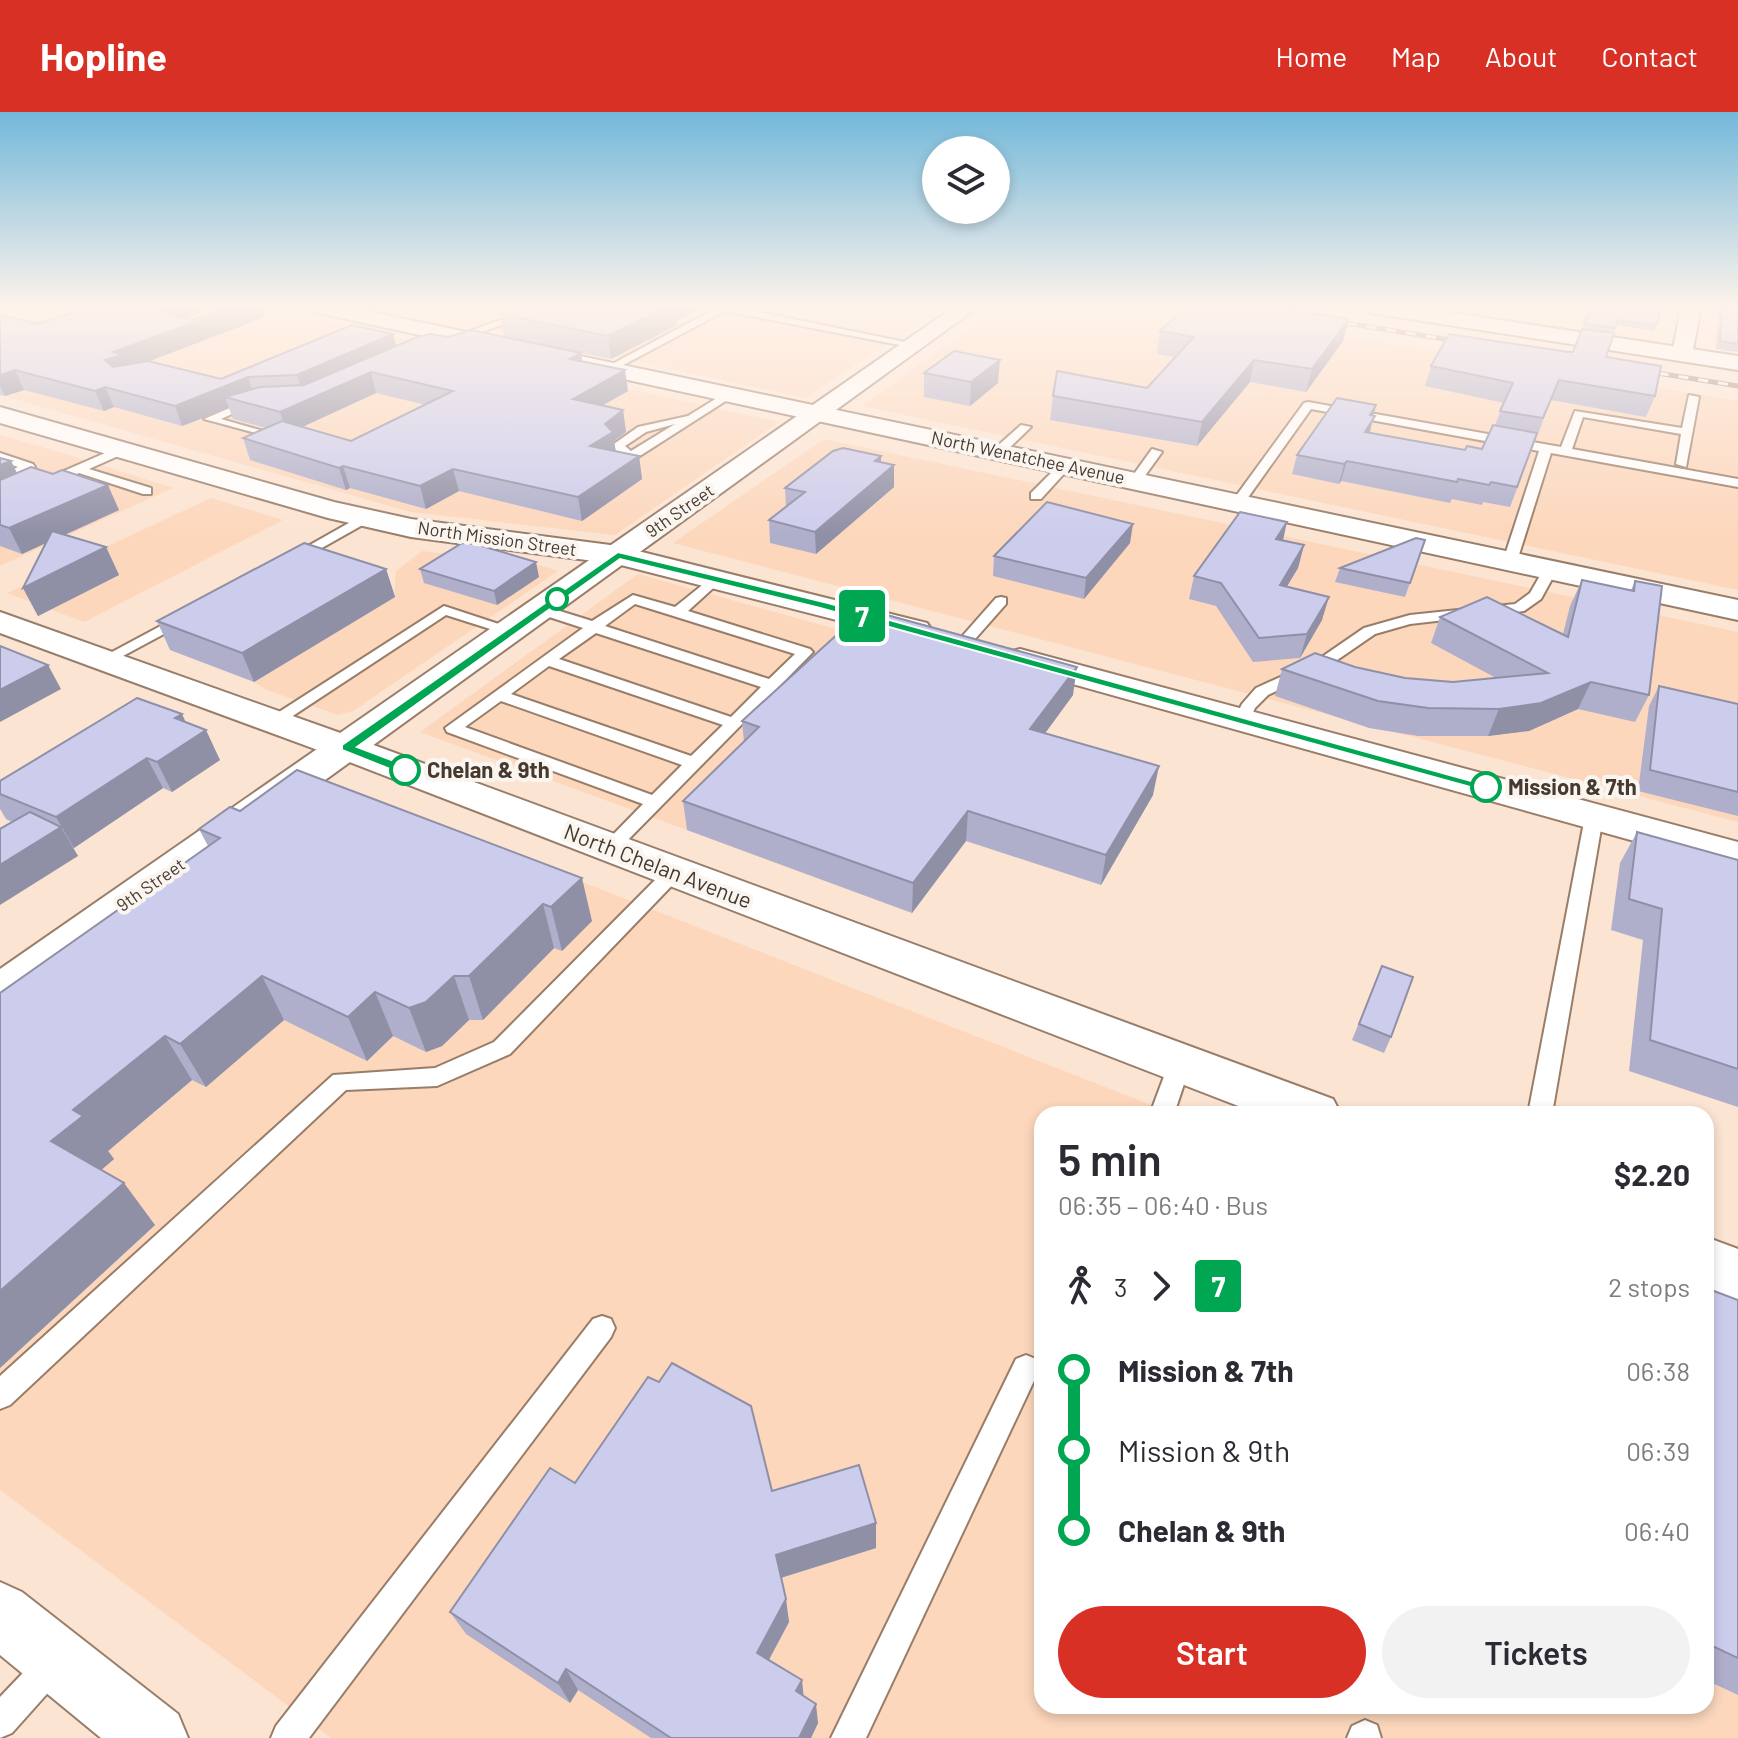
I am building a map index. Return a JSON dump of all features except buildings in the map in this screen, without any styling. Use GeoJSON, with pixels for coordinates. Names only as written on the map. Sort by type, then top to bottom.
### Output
{"type":"FeatureCollection","features":[{"type":"Feature","properties":{"kind":"main road","name":"North Wenatchee Avenue"},"geometry":{"type":"LineString","coordinates":[[673,383],[1738,610]]}},
{"type":"Feature","properties":{"kind":"main road","name":"9th Street"},"geometry":{"type":"LineString","coordinates":[[0,992],[860,383]]}},
{"type":"Feature","properties":{"kind":"main road","name":"North Mission Street"},"geometry":{"type":"LineString","coordinates":[[6,421],[411,528],[618,555],[716,578],[1738,856]]}},
{"type":"Feature","properties":{"kind":"main road","name":"North Chelan Avenue"},"geometry":{"type":"LineString","coordinates":[[0,622],[347,748],[1294,1106]]}},
{"type":"Feature","properties":{"kind":"main road"},"geometry":{"type":"LineString","coordinates":[[1714,1265],[1738,1275]]}},
{"type":"Feature","properties":{"kind":"street"},"geometry":{"type":"LineString","coordinates":[[0,1614],[149,1736]]}},
{"type":"Feature","properties":{"kind":"lane"},"geometry":{"type":"LineString","coordinates":[[690,419],[654,424],[631,434],[617,446],[631,456],[729,395]]}},
{"type":"Feature","properties":{"kind":"lane"},"geometry":{"type":"LineString","coordinates":[[1682,464],[1693,397]]}},
{"type":"Feature","properties":{"kind":"lane"},"geometry":{"type":"LineString","coordinates":[[265,400],[249,402],[210,419],[270,436]]}},
{"type":"Feature","properties":{"kind":"lane"},"geometry":{"type":"LineString","coordinates":[[1237,503],[1308,405],[1738,483]]}},
{"type":"Feature","properties":{"kind":"lane"},"geometry":{"type":"LineString","coordinates":[[1565,452],[1579,413],[1687,432]]}},
{"type":"Feature","properties":{"kind":"lane"},"geometry":{"type":"LineString","coordinates":[[998,452],[1025,427]]}},
{"type":"Feature","properties":{"kind":"lane"},"geometry":{"type":"LineString","coordinates":[[1510,561],[1546,448]]}},
{"type":"Feature","properties":{"kind":"lane"},"geometry":{"type":"LineString","coordinates":[[0,504],[121,450]]}},
{"type":"Feature","properties":{"kind":"lane"},"geometry":{"type":"LineString","coordinates":[[1135,481],[1156,452]]}},
{"type":"Feature","properties":{"kind":"lane"},"geometry":{"type":"LineString","coordinates":[[0,457],[29,467],[0,479]]}},
{"type":"Feature","properties":{"kind":"lane"},"geometry":{"type":"LineString","coordinates":[[1036,496],[1065,466]]}},
{"type":"Feature","properties":{"kind":"lane"},"geometry":{"type":"LineString","coordinates":[[78,469],[147,491]]}},
{"type":"Feature","properties":{"kind":"lane"},"geometry":{"type":"LineString","coordinates":[[271,570],[368,518]]}},
{"type":"Feature","properties":{"kind":"lane"},"geometry":{"type":"LineString","coordinates":[[1242,720],[1248,702],[1274,685],[1314,669],[1354,638],[1382,625],[1519,608],[1536,596],[1550,570]]}},
{"type":"Feature","properties":{"kind":"lane"},"geometry":{"type":"LineString","coordinates":[[679,612],[716,578]]}},
{"type":"Feature","properties":{"kind":"lane"},"geometry":{"type":"LineString","coordinates":[[610,847],[655,802],[693,763],[734,723],[771,685],[805,652],[633,599],[453,728],[655,802]]}},
{"type":"Feature","properties":{"kind":"lane"},"geometry":{"type":"LineString","coordinates":[[963,644],[1001,601]]}},
{"type":"Feature","properties":{"kind":"lane"},"geometry":{"type":"LineString","coordinates":[[105,660],[202,608]]}},
{"type":"Feature","properties":{"kind":"lane"},"geometry":{"type":"LineString","coordinates":[[273,721],[444,610],[512,631]]}},
{"type":"Feature","properties":{"kind":"lane"},"geometry":{"type":"LineString","coordinates":[[542,610],[771,685]]}},
{"type":"Feature","properties":{"kind":"lane"},"geometry":{"type":"LineString","coordinates":[[546,660],[734,723]]}},
{"type":"Feature","properties":{"kind":"lane"},"geometry":{"type":"LineString","coordinates":[[498,695],[693,763]]}},
{"type":"Feature","properties":{"kind":"lane"},"geometry":{"type":"LineString","coordinates":[[1541,1106],[1594,817]]}},
{"type":"Feature","properties":{"kind":"lane"},"geometry":{"type":"LineString","coordinates":[[0,1395],[341,1081],[437,1077],[502,1048],[674,872]]}},
{"type":"Feature","properties":{"kind":"lane"},"geometry":{"type":"LineString","coordinates":[[1165,1106],[1180,1063]]}},
{"type":"Feature","properties":{"kind":"lane"},"geometry":{"type":"LineString","coordinates":[[288,1738],[602,1328]]}},
{"type":"Feature","properties":{"kind":"lane"},"geometry":{"type":"LineString","coordinates":[[848,1738],[1026,1368]]}},
{"type":"Feature","properties":{"kind":"lane"},"geometry":{"type":"LineString","coordinates":[[0,1721],[57,1660]]}},
{"type":"Feature","properties":{"kind":"shaded area"},"geometry":{"type":"Polygon","coordinates":[[[0,383],[602,383],[779,422],[615,535],[411,512],[0,395],[0,383]]]}},
{"type":"Feature","properties":{"kind":"shaded area"},"geometry":{"type":"Polygon","coordinates":[[[735,383],[828,383],[805,398],[735,383]]]}},
{"type":"Feature","properties":{"kind":"shaded area"},"geometry":{"type":"Polygon","coordinates":[[[894,383],[1629,383],[1738,401],[1738,590],[862,406],[894,383]]]}},
{"type":"Feature","properties":{"kind":"shaded area"},"geometry":{"type":"Polygon","coordinates":[[[0,435],[73,456],[173,488],[0,566],[0,435]]]}},
{"type":"Feature","properties":{"kind":"shaded area"},"geometry":{"type":"Polygon","coordinates":[[[824,439],[1738,632],[1738,822],[673,543],[824,439]]]}},
{"type":"Feature","properties":{"kind":"shaded area"},"geometry":{"type":"Polygon","coordinates":[[[211,498],[283,520],[84,622],[7,593],[211,498]]]}},
{"type":"Feature","properties":{"kind":"shaded area"},"geometry":{"type":"Polygon","coordinates":[[[422,551],[539,565],[558,571],[353,711],[338,715],[267,690],[254,682],[394,597],[396,571],[422,551]]]}},
{"type":"Feature","properties":{"kind":"shaded area"},"geometry":{"type":"Polygon","coordinates":[[[638,574],[1073,695],[912,913],[420,732],[638,574]]]}},
{"type":"Feature","properties":{"kind":"shaded area"},"geometry":{"type":"Polygon","coordinates":[[[340,787],[1154,1106],[1034,1106],[1034,1714],[1714,1714],[1714,1332],[1738,1342],[1738,1738],[331,1738],[0,1490],[0,1032],[340,787]]]}},
{"type":"Feature","properties":{"kind":"railway"},"geometry":{"type":"LineString","coordinates":[[1719,383],[1738,386]]}},
{"type":"Feature","properties":{"kind":"bus line","name":"7"},"geometry":{"type":"LineString","coordinates":[[405,770],[347,748],[618,555],[824,605],[1486,787]]}},
{"type":"Feature","properties":{"kind":"place","name":"Chelan & 9th"},"geometry":{"type":"Point","coordinates":[405,770]}},
{"type":"Feature","properties":{"kind":"place","name":"Mission & 7th"},"geometry":{"type":"Point","coordinates":[1486,787]}}]}
